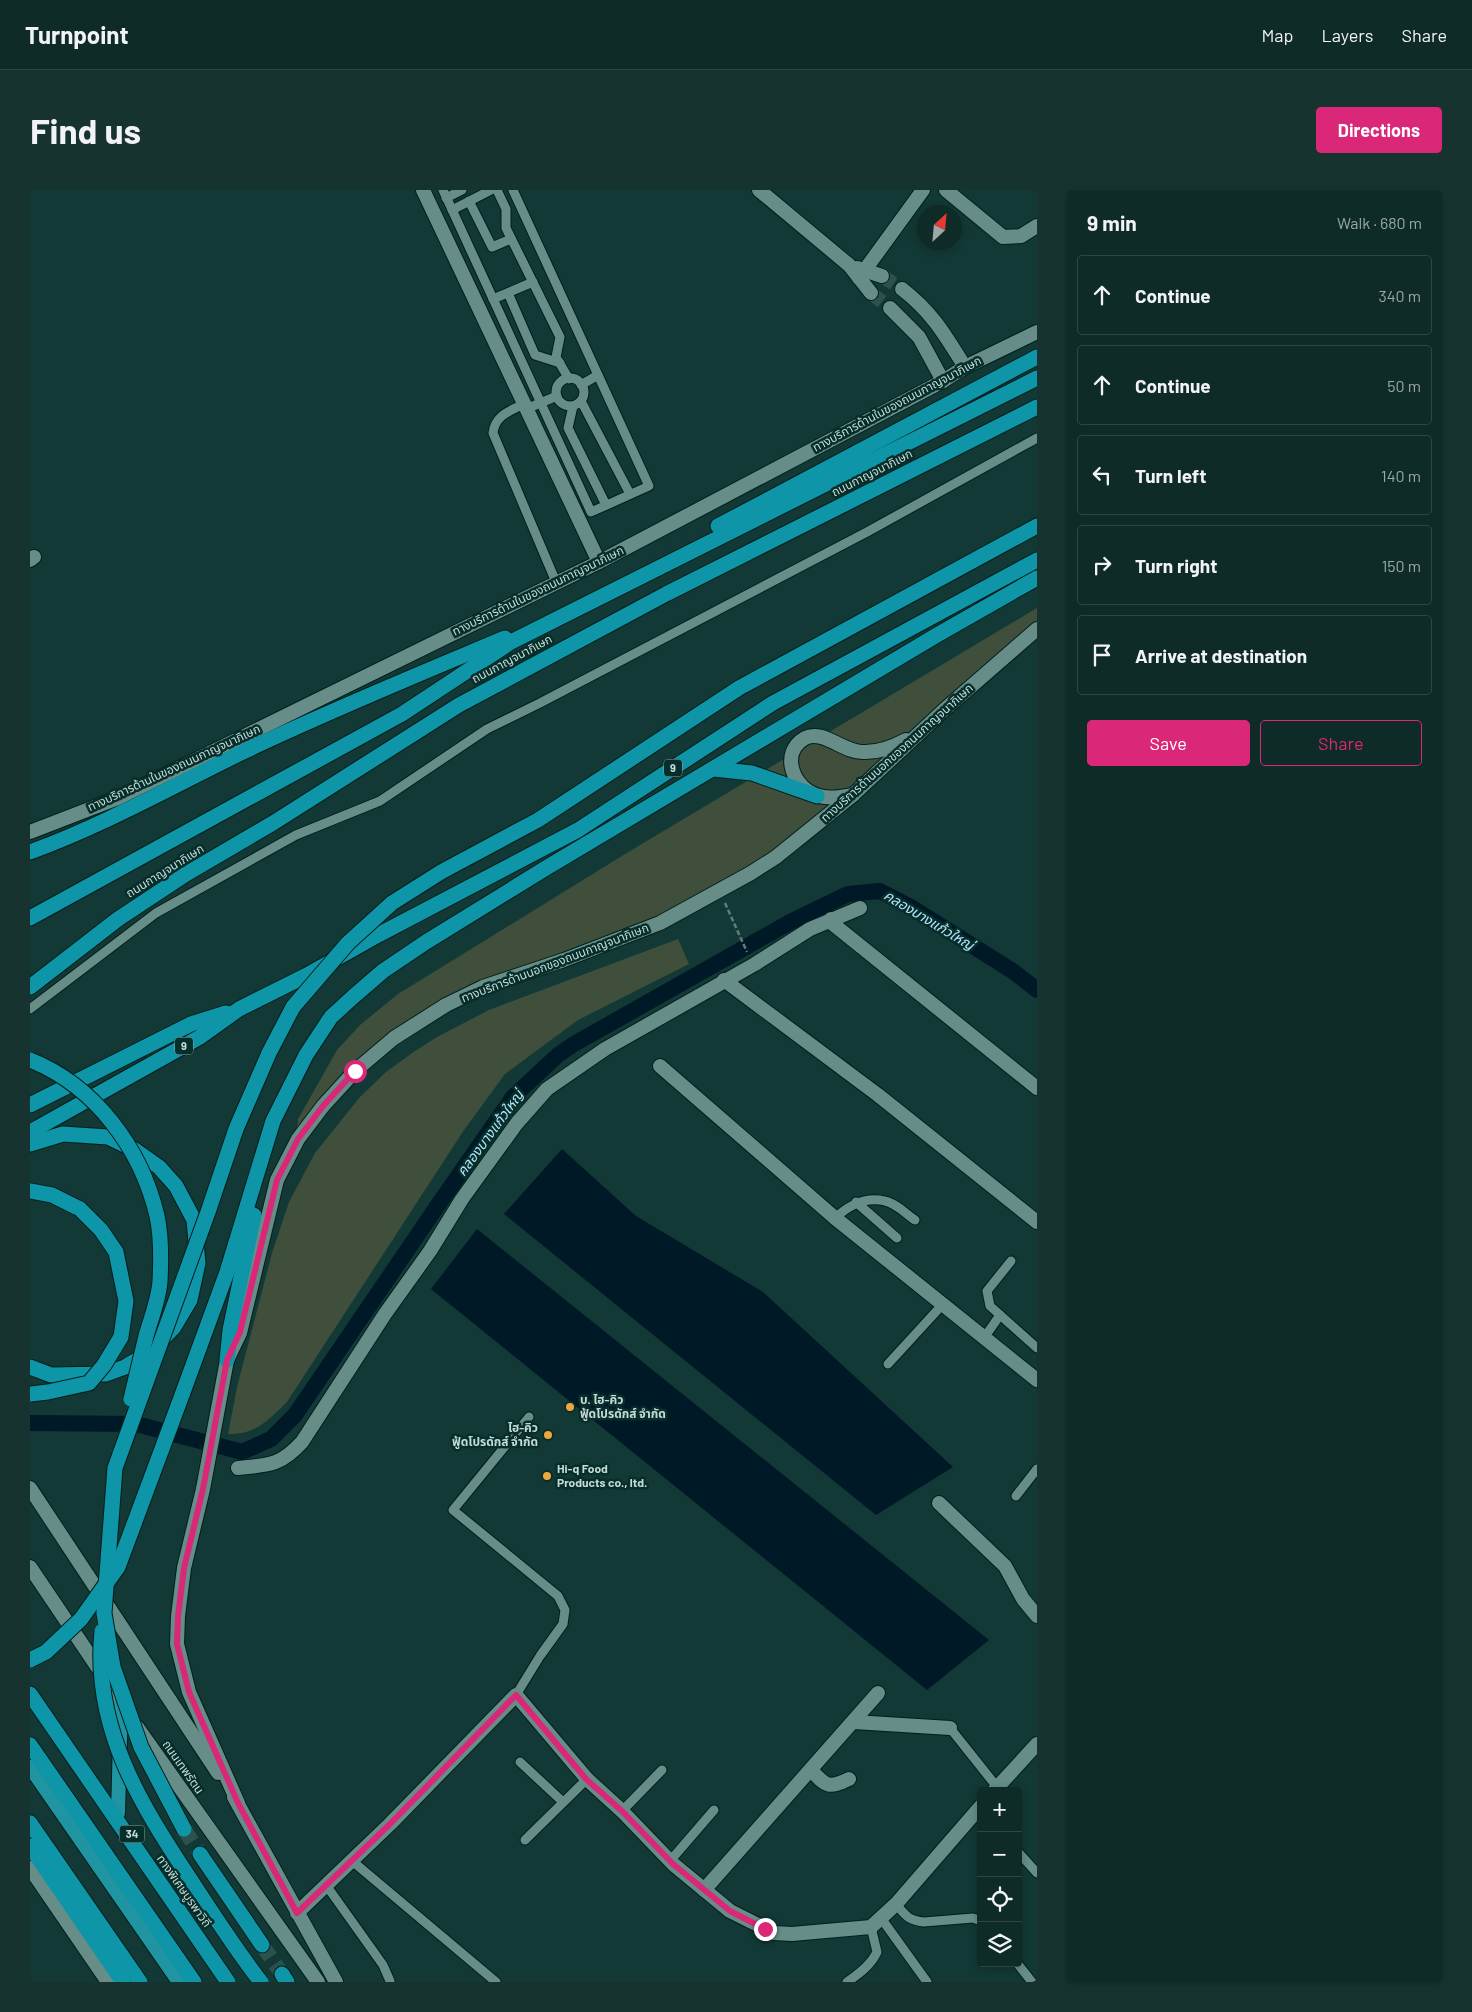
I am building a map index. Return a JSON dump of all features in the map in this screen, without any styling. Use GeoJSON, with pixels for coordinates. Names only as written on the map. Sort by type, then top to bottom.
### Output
{"type":"FeatureCollection","features":[{"type":"Feature","properties":{"kind":"highway"},"geometry":{"type":"LineString","coordinates":[[30,852],[70,838],[246,751],[351,703],[505,638],[1037,357]]}},
{"type":"Feature","properties":{"kind":"highway","name":"ถนนกาญจนาภิเษก"},"geometry":{"type":"LineString","coordinates":[[30,918],[402,714],[511,642],[1037,378]]}},
{"type":"Feature","properties":{"kind":"highway","name":"ถนนกาญจนาภิเษก"},"geometry":{"type":"LineString","coordinates":[[30,987],[118,919],[186,874],[273,823],[459,705],[666,594],[1037,407]]}},
{"type":"Feature","properties":{"kind":"highway"},"geometry":{"type":"LineString","coordinates":[[115,1468],[208,1212],[236,1129],[293,1007],[348,943],[392,903],[441,872],[538,820],[739,688],[1037,526]]}},
{"type":"Feature","properties":{"kind":"highway","name":"9"},"geometry":{"type":"LineString","coordinates":[[30,1132],[200,1037],[239,1009],[307,975],[378,934],[578,830],[773,703],[1037,560]]}},
{"type":"Feature","properties":{"kind":"highway"},"geometry":{"type":"LineString","coordinates":[[30,1660],[46,1652],[81,1619],[118,1567],[227,1272],[273,1121],[306,1054],[331,1017],[383,972],[426,942],[546,868],[1037,578]]}},
{"type":"Feature","properties":{"kind":"highway"},"geometry":{"type":"LineString","coordinates":[[30,859],[108,826],[413,683],[511,642]]}},
{"type":"Feature","properties":{"kind":"highway"},"geometry":{"type":"LineString","coordinates":[[713,769],[752,773],[817,796]]}},
{"type":"Feature","properties":{"kind":"highway"},"geometry":{"type":"LineString","coordinates":[[30,1105],[191,1024],[239,1009]]}},
{"type":"Feature","properties":{"kind":"highway"},"geometry":{"type":"LineString","coordinates":[[30,1060],[50,1068],[82,1090],[102,1108],[117,1127],[137,1163],[157,1217],[160,1282],[115,1468],[99,1656],[102,1690],[109,1722],[120,1754],[146,1811],[162,1838],[260,1982]]}},
{"type":"Feature","properties":{"kind":"highway"},"geometry":{"type":"LineString","coordinates":[[227,1360],[230,1330],[273,1121]]}},
{"type":"Feature","properties":{"kind":"highway"},"geometry":{"type":"LineString","coordinates":[[30,1144],[63,1134],[108,1137],[135,1150],[159,1167],[176,1186],[194,1220],[198,1264],[190,1300],[174,1327],[150,1352],[125,1367],[106,1374],[51,1375],[30,1368]]}},
{"type":"Feature","properties":{"kind":"highway"},"geometry":{"type":"LineString","coordinates":[[30,1190],[52,1195],[80,1209],[101,1230],[116,1252],[126,1301],[121,1337],[104,1365],[89,1383],[30,1394]]}},
{"type":"Feature","properties":{"kind":"highway"},"geometry":{"type":"LineString","coordinates":[[104,1612],[113,1667],[126,1707],[141,1747],[184,1829]]}},
{"type":"Feature","properties":{"kind":"highway","name":"34"},"geometry":{"type":"LineString","coordinates":[[30,1686],[234,1982]]}},
{"type":"Feature","properties":{"kind":"highway","name":"ทางพิเศษบูรพาวิถี"},"geometry":{"type":"LineString","coordinates":[[30,1694],[228,1982]]}},
{"type":"Feature","properties":{"kind":"highway"},"geometry":{"type":"LineString","coordinates":[[118,1814],[122,1703]]}},
{"type":"Feature","properties":{"kind":"highway"},"geometry":{"type":"LineString","coordinates":[[30,1746],[194,1982]]}},
{"type":"Feature","properties":{"kind":"highway"},"geometry":{"type":"LineString","coordinates":[[30,1767],[179,1982]]}},
{"type":"Feature","properties":{"kind":"highway"},"geometry":{"type":"LineString","coordinates":[[30,1823],[140,1982]]}},
{"type":"Feature","properties":{"kind":"highway"},"geometry":{"type":"LineString","coordinates":[[30,1846],[123,1982]]}},
{"type":"Feature","properties":{"kind":"highway"},"geometry":{"type":"LineString","coordinates":[[200,1854],[262,1945]]}},
{"type":"Feature","properties":{"kind":"street"},"geometry":{"type":"LineString","coordinates":[[423,190],[599,562]]}},
{"type":"Feature","properties":{"kind":"street"},"geometry":{"type":"LineString","coordinates":[[758,190],[849,265],[862,274],[882,276]]}},
{"type":"Feature","properties":{"kind":"street"},"geometry":{"type":"LineString","coordinates":[[862,274],[923,190]]}},
{"type":"Feature","properties":{"kind":"street"},"geometry":{"type":"LineString","coordinates":[[946,190],[1003,237],[1021,236],[1037,226]]}},
{"type":"Feature","properties":{"kind":"street"},"geometry":{"type":"LineString","coordinates":[[862,274],[871,293]]}},
{"type":"Feature","properties":{"kind":"street"},"geometry":{"type":"LineString","coordinates":[[902,289],[916,300],[939,324],[965,368]]}},
{"type":"Feature","properties":{"kind":"street"},"geometry":{"type":"LineString","coordinates":[[890,308],[919,337],[943,381]]}},
{"type":"Feature","properties":{"kind":"street","name":"ทางบริการด้านในของถนนกาญจนาภิเษก"},"geometry":{"type":"LineString","coordinates":[[30,832],[118,798],[599,562],[965,368],[1037,332]]}},
{"type":"Feature","properties":{"kind":"street","name":"ทางบริการด้านนอกของถนนกาญจนาภิเษก"},"geometry":{"type":"LineString","coordinates":[[238,1803],[189,1692],[177,1644],[178,1616],[184,1568],[203,1489],[227,1360],[240,1332],[277,1180],[298,1139],[323,1106],[355,1071],[394,1038],[446,1005],[483,987],[564,960],[660,923],[776,857],[854,794],[916,736],[1037,629]]}},
{"type":"Feature","properties":{"kind":"street"},"geometry":{"type":"LineString","coordinates":[[854,794],[838,798],[817,796],[796,779],[790,766],[792,750],[804,739],[813,735],[825,738],[842,748],[862,752],[892,747],[916,736]]}},
{"type":"Feature","properties":{"kind":"street"},"geometry":{"type":"LineString","coordinates":[[238,1468],[278,1462],[290,1454],[302,1442],[385,1314],[430,1251],[462,1199],[517,1123],[547,1089],[605,1049],[724,980],[756,964],[810,929],[860,908]]}},
{"type":"Feature","properties":{"kind":"street"},"geometry":{"type":"LineString","coordinates":[[831,919],[832,924],[1037,1088]]}},
{"type":"Feature","properties":{"kind":"street"},"geometry":{"type":"LineString","coordinates":[[724,980],[878,1095],[1037,1222]]}},
{"type":"Feature","properties":{"kind":"street"},"geometry":{"type":"LineString","coordinates":[[660,1066],[835,1218],[1037,1380]]}},
{"type":"Feature","properties":{"kind":"street"},"geometry":{"type":"LineString","coordinates":[[30,1488],[238,1803],[336,1982]]}},
{"type":"Feature","properties":{"kind":"street"},"geometry":{"type":"LineString","coordinates":[[939,1503],[1005,1566],[1023,1600],[1037,1616]]}},
{"type":"Feature","properties":{"kind":"street","name":"ถนนเทพรัตน"},"geometry":{"type":"LineString","coordinates":[[30,1567],[147,1741],[318,1982]]}},
{"type":"Feature","properties":{"kind":"street"},"geometry":{"type":"LineString","coordinates":[[704,1890],[878,1693]]}},
{"type":"Feature","properties":{"kind":"street"},"geometry":{"type":"LineString","coordinates":[[297,1913],[397,1817],[516,1695],[586,1779],[622,1811],[670,1861],[730,1911],[774,1933],[792,1934],[870,1928],[896,1904],[977,1810]]}},
{"type":"Feature","properties":{"kind":"street"},"geometry":{"type":"LineString","coordinates":[[854,1722],[950,1728]]}},
{"type":"Feature","properties":{"kind":"street"},"geometry":{"type":"LineString","coordinates":[[998,1787],[1037,1744]]}},
{"type":"Feature","properties":{"kind":"street"},"geometry":{"type":"LineString","coordinates":[[811,1770],[825,1784],[831,1786],[849,1779]]}},
{"type":"Feature","properties":{"kind":"street"},"geometry":{"type":"LineString","coordinates":[[30,1868],[108,1982]]}},
{"type":"Feature","properties":{"kind":"lane"},"geometry":{"type":"LineString","coordinates":[[462,190],[445,194],[591,512],[648,486],[513,190]]}},
{"type":"Feature","properties":{"kind":"lane"},"geometry":{"type":"LineString","coordinates":[[452,210],[491,190]]}},
{"type":"Feature","properties":{"kind":"lane"},"geometry":{"type":"LineString","coordinates":[[497,190],[506,209],[506,228],[560,337],[556,357],[569,378],[577,381],[584,392],[577,403],[568,428],[606,505]]}},
{"type":"Feature","properties":{"kind":"lane"},"geometry":{"type":"LineString","coordinates":[[469,201],[492,247],[511,238]]}},
{"type":"Feature","properties":{"kind":"lane"},"geometry":{"type":"LineString","coordinates":[[493,299],[532,282]]}},
{"type":"Feature","properties":{"kind":"lane"},"geometry":{"type":"LineString","coordinates":[[508,293],[535,355],[560,363]]}},
{"type":"Feature","properties":{"kind":"lane"},"geometry":{"type":"LineString","coordinates":[[581,385],[598,375]]}},
{"type":"Feature","properties":{"kind":"lane"},"geometry":{"type":"LineString","coordinates":[[569,378],[558,385],[557,396],[564,405],[577,403]]}},
{"type":"Feature","properties":{"kind":"lane"},"geometry":{"type":"LineString","coordinates":[[556,582],[493,433],[494,426],[500,417],[525,406],[557,396]]}},
{"type":"Feature","properties":{"kind":"lane"},"geometry":{"type":"LineString","coordinates":[[577,403],[630,494]]}},
{"type":"Feature","properties":{"kind":"lane"},"geometry":{"type":"LineString","coordinates":[[30,1009],[156,913],[296,835],[380,801],[487,729],[840,546],[1037,438]]}},
{"type":"Feature","properties":{"kind":"lane"},"geometry":{"type":"LineString","coordinates":[[835,1218],[848,1206],[856,1202],[885,1200],[915,1220]]}},
{"type":"Feature","properties":{"kind":"lane"},"geometry":{"type":"LineString","coordinates":[[856,1202],[897,1238]]}},
{"type":"Feature","properties":{"kind":"lane"},"geometry":{"type":"LineString","coordinates":[[1011,1261],[987,1291],[990,1306],[1037,1348]]}},
{"type":"Feature","properties":{"kind":"lane"},"geometry":{"type":"LineString","coordinates":[[888,1364],[943,1304]]}},
{"type":"Feature","properties":{"kind":"lane"},"geometry":{"type":"LineString","coordinates":[[984,1338],[1000,1315]]}},
{"type":"Feature","properties":{"kind":"lane"},"geometry":{"type":"LineString","coordinates":[[516,1695],[540,1656],[559,1632],[563,1624],[565,1610],[558,1596],[453,1510],[529,1417]]}},
{"type":"Feature","properties":{"kind":"lane"},"geometry":{"type":"LineString","coordinates":[[1016,1496],[1037,1469]]}},
{"type":"Feature","properties":{"kind":"lane"},"geometry":{"type":"LineString","coordinates":[[950,1728],[994,1787]]}},
{"type":"Feature","properties":{"kind":"lane"},"geometry":{"type":"LineString","coordinates":[[520,1762],[563,1802]]}},
{"type":"Feature","properties":{"kind":"lane"},"geometry":{"type":"LineString","coordinates":[[622,1811],[662,1770]]}},
{"type":"Feature","properties":{"kind":"lane"},"geometry":{"type":"LineString","coordinates":[[524,1840],[586,1779]]}},
{"type":"Feature","properties":{"kind":"lane"},"geometry":{"type":"LineString","coordinates":[[670,1861],[714,1810]]}},
{"type":"Feature","properties":{"kind":"lane"},"geometry":{"type":"LineString","coordinates":[[1022,1856],[1037,1873]]}},
{"type":"Feature","properties":{"kind":"lane"},"geometry":{"type":"LineString","coordinates":[[351,1860],[496,1982]]}},
{"type":"Feature","properties":{"kind":"lane"},"geometry":{"type":"LineString","coordinates":[[326,1885],[383,1965],[389,1982]]}},
{"type":"Feature","properties":{"kind":"lane"},"geometry":{"type":"LineString","coordinates":[[896,1904],[909,1920],[924,1922],[973,1918],[977,1920]]}},
{"type":"Feature","properties":{"kind":"lane"},"geometry":{"type":"LineString","coordinates":[[881,1918],[927,1982]]}},
{"type":"Feature","properties":{"kind":"lane"},"geometry":{"type":"LineString","coordinates":[[847,1982],[874,1959],[877,1952],[870,1928]]}},
{"type":"Feature","properties":{"kind":"lane"},"geometry":{"type":"LineString","coordinates":[[1020,1967],[1032,1982]]}},
{"type":"Feature","properties":{"kind":"path"},"geometry":{"type":"LineString","coordinates":[[719,891],[734,919],[749,956]]}},
{"type":"Feature","properties":{"kind":"green space"},"geometry":{"type":"Polygon","coordinates":[[[1037,608],[1037,638],[753,879],[593,953],[455,1008],[374,1061],[307,1135],[297,1129],[298,1119],[337,1050],[360,1025],[398,994],[630,851],[1037,608]]]}},
{"type":"Feature","properties":{"kind":"green space"},"geometry":{"type":"Polygon","coordinates":[[[678,939],[689,964],[578,1020],[505,1074],[464,1130],[287,1402],[254,1429],[238,1434],[228,1434],[237,1387],[272,1253],[289,1202],[315,1153],[360,1097],[386,1072],[415,1051],[437,1037],[489,1010],[678,939]]]}},
{"type":"Feature","properties":{"kind":"water"},"geometry":{"type":"Polygon","coordinates":[[[562,1149],[636,1216],[763,1292],[953,1467],[876,1515],[504,1214],[562,1149]]]}},
{"type":"Feature","properties":{"kind":"water"},"geometry":{"type":"Polygon","coordinates":[[[477,1229],[989,1640],[927,1690],[431,1289],[477,1229]]]}},
{"type":"Feature","properties":{"kind":"waterway","name":"คลองบางแก้วใหญ่"},"geometry":{"type":"LineString","coordinates":[[30,1423],[136,1424],[242,1452],[271,1439],[295,1415],[513,1097],[558,1055],[574,1044],[792,921],[848,894],[880,891],[911,907],[1014,972],[1037,990]]}},
{"type":"Feature","properties":{"kind":"tunnel"},"geometry":{"type":"LineString","coordinates":[[882,276],[902,289]]}},
{"type":"Feature","properties":{"kind":"tunnel"},"geometry":{"type":"LineString","coordinates":[[871,293],[890,308]]}},
{"type":"Feature","properties":{"kind":"tunnel"},"geometry":{"type":"LineString","coordinates":[[184,1829],[200,1854]]}},
{"type":"Feature","properties":{"kind":"tunnel"},"geometry":{"type":"LineString","coordinates":[[262,1945],[282,1974]]}},
{"type":"Feature","properties":{"kind":"place","name":"บ. ไฮ-คิว ฟู้ดโปรดักส์ จำกัด"},"geometry":{"type":"Point","coordinates":[570,1407]}},
{"type":"Feature","properties":{"kind":"place","name":"ไฮ-คิว ฟู้ดโปรดักส์ จำกัด"},"geometry":{"type":"Point","coordinates":[548,1435]}},
{"type":"Feature","properties":{"kind":"place","name":"Hi-q Food Products co., ltd."},"geometry":{"type":"Point","coordinates":[547,1476]}},
{"type":"Feature","properties":{"kind":"route"},"geometry":{"type":"LineString","coordinates":[[355,1071],[323,1106],[298,1139],[277,1180],[240,1332],[227,1360],[203,1489],[184,1568],[178,1616],[177,1644],[189,1692],[238,1803],[297,1913],[390,1824],[516,1695],[586,1779],[622,1811],[673,1864],[730,1911],[765,1929]]}}]}
